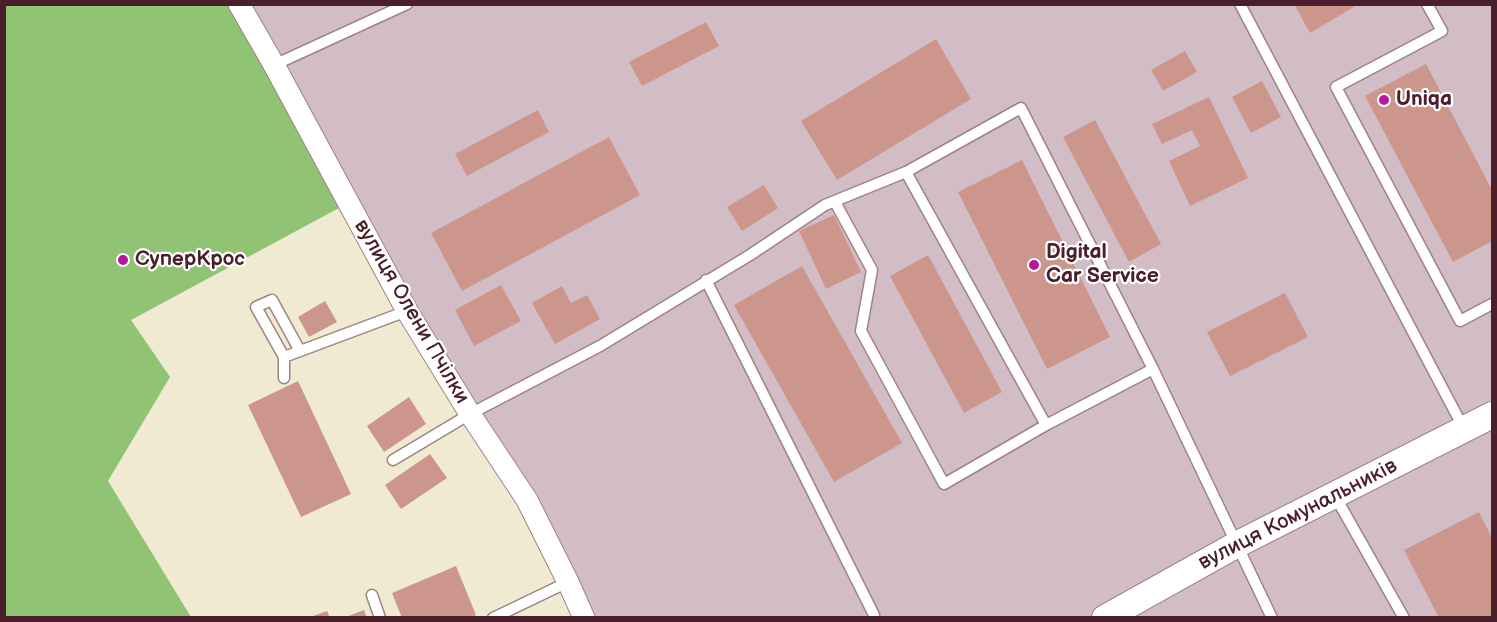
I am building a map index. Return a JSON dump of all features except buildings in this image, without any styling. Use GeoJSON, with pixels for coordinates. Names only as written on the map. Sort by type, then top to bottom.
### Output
{"type":"FeatureCollection","features":[{"type":"Feature","properties":{"kind":"street","name":"вулиця Олени Пчілки"},"geometry":{"type":"LineString","coordinates":[[239,4],[407,311],[470,414],[527,500],[584,618]]}},
{"type":"Feature","properties":{"kind":"street","name":"вулиця Комунальників"},"geometry":{"type":"LineString","coordinates":[[1105,618],[1236,545],[1465,431],[1492,415]]}},
{"type":"Feature","properties":{"kind":"lane"},"geometry":{"type":"LineString","coordinates":[[274,65],[407,4]]}},
{"type":"Feature","properties":{"kind":"lane"},"geometry":{"type":"LineString","coordinates":[[1240,4],[1465,431]]}},
{"type":"Feature","properties":{"kind":"lane"},"geometry":{"type":"LineString","coordinates":[[1427,4],[1442,31],[1336,87],[1460,321],[1492,304]]}},
{"type":"Feature","properties":{"kind":"lane"},"geometry":{"type":"LineString","coordinates":[[393,460],[470,414],[600,346],[750,255],[825,205],[906,172],[1021,108],[1153,369],[1272,618]]}},
{"type":"Feature","properties":{"kind":"lane"},"geometry":{"type":"LineString","coordinates":[[906,172],[1046,425]]}},
{"type":"Feature","properties":{"kind":"lane"},"geometry":{"type":"LineString","coordinates":[[835,202],[872,270],[861,331],[944,484],[1046,425],[1153,369]]}},
{"type":"Feature","properties":{"kind":"lane"},"geometry":{"type":"LineString","coordinates":[[706,280],[874,615]]}},
{"type":"Feature","properties":{"kind":"lane"},"geometry":{"type":"LineString","coordinates":[[284,378],[284,357],[256,307],[272,300],[300,351]]}},
{"type":"Feature","properties":{"kind":"lane"},"geometry":{"type":"LineString","coordinates":[[284,357],[407,311]]}},
{"type":"Feature","properties":{"kind":"lane"},"geometry":{"type":"LineString","coordinates":[[1335,496],[1404,618]]}},
{"type":"Feature","properties":{"kind":"lane"},"geometry":{"type":"LineString","coordinates":[[493,618],[568,582]]}},
{"type":"Feature","properties":{"kind":"lane"},"geometry":{"type":"LineString","coordinates":[[372,595],[380,618]]}},
{"type":"Feature","properties":{"kind":"shaded area"},"geometry":{"type":"Polygon","coordinates":[[[242,5],[1492,5],[1492,617],[591,617],[242,5]]]}},
{"type":"Feature","properties":{"kind":"green space","name":"СуперКрос"},"geometry":{"type":"Polygon","coordinates":[[[4,5],[242,5],[352,201],[131,320],[170,377],[108,481],[191,617],[5,617],[4,5]]]}},
{"type":"Feature","properties":{"kind":"place","name":"Uniqa"},"geometry":{"type":"Point","coordinates":[1384,100]}},
{"type":"Feature","properties":{"kind":"place","name":"СуперКрос"},"geometry":{"type":"Point","coordinates":[123,260]}},
{"type":"Feature","properties":{"kind":"place","name":"Digital Car Service"},"geometry":{"type":"Point","coordinates":[1034,265]}}]}
